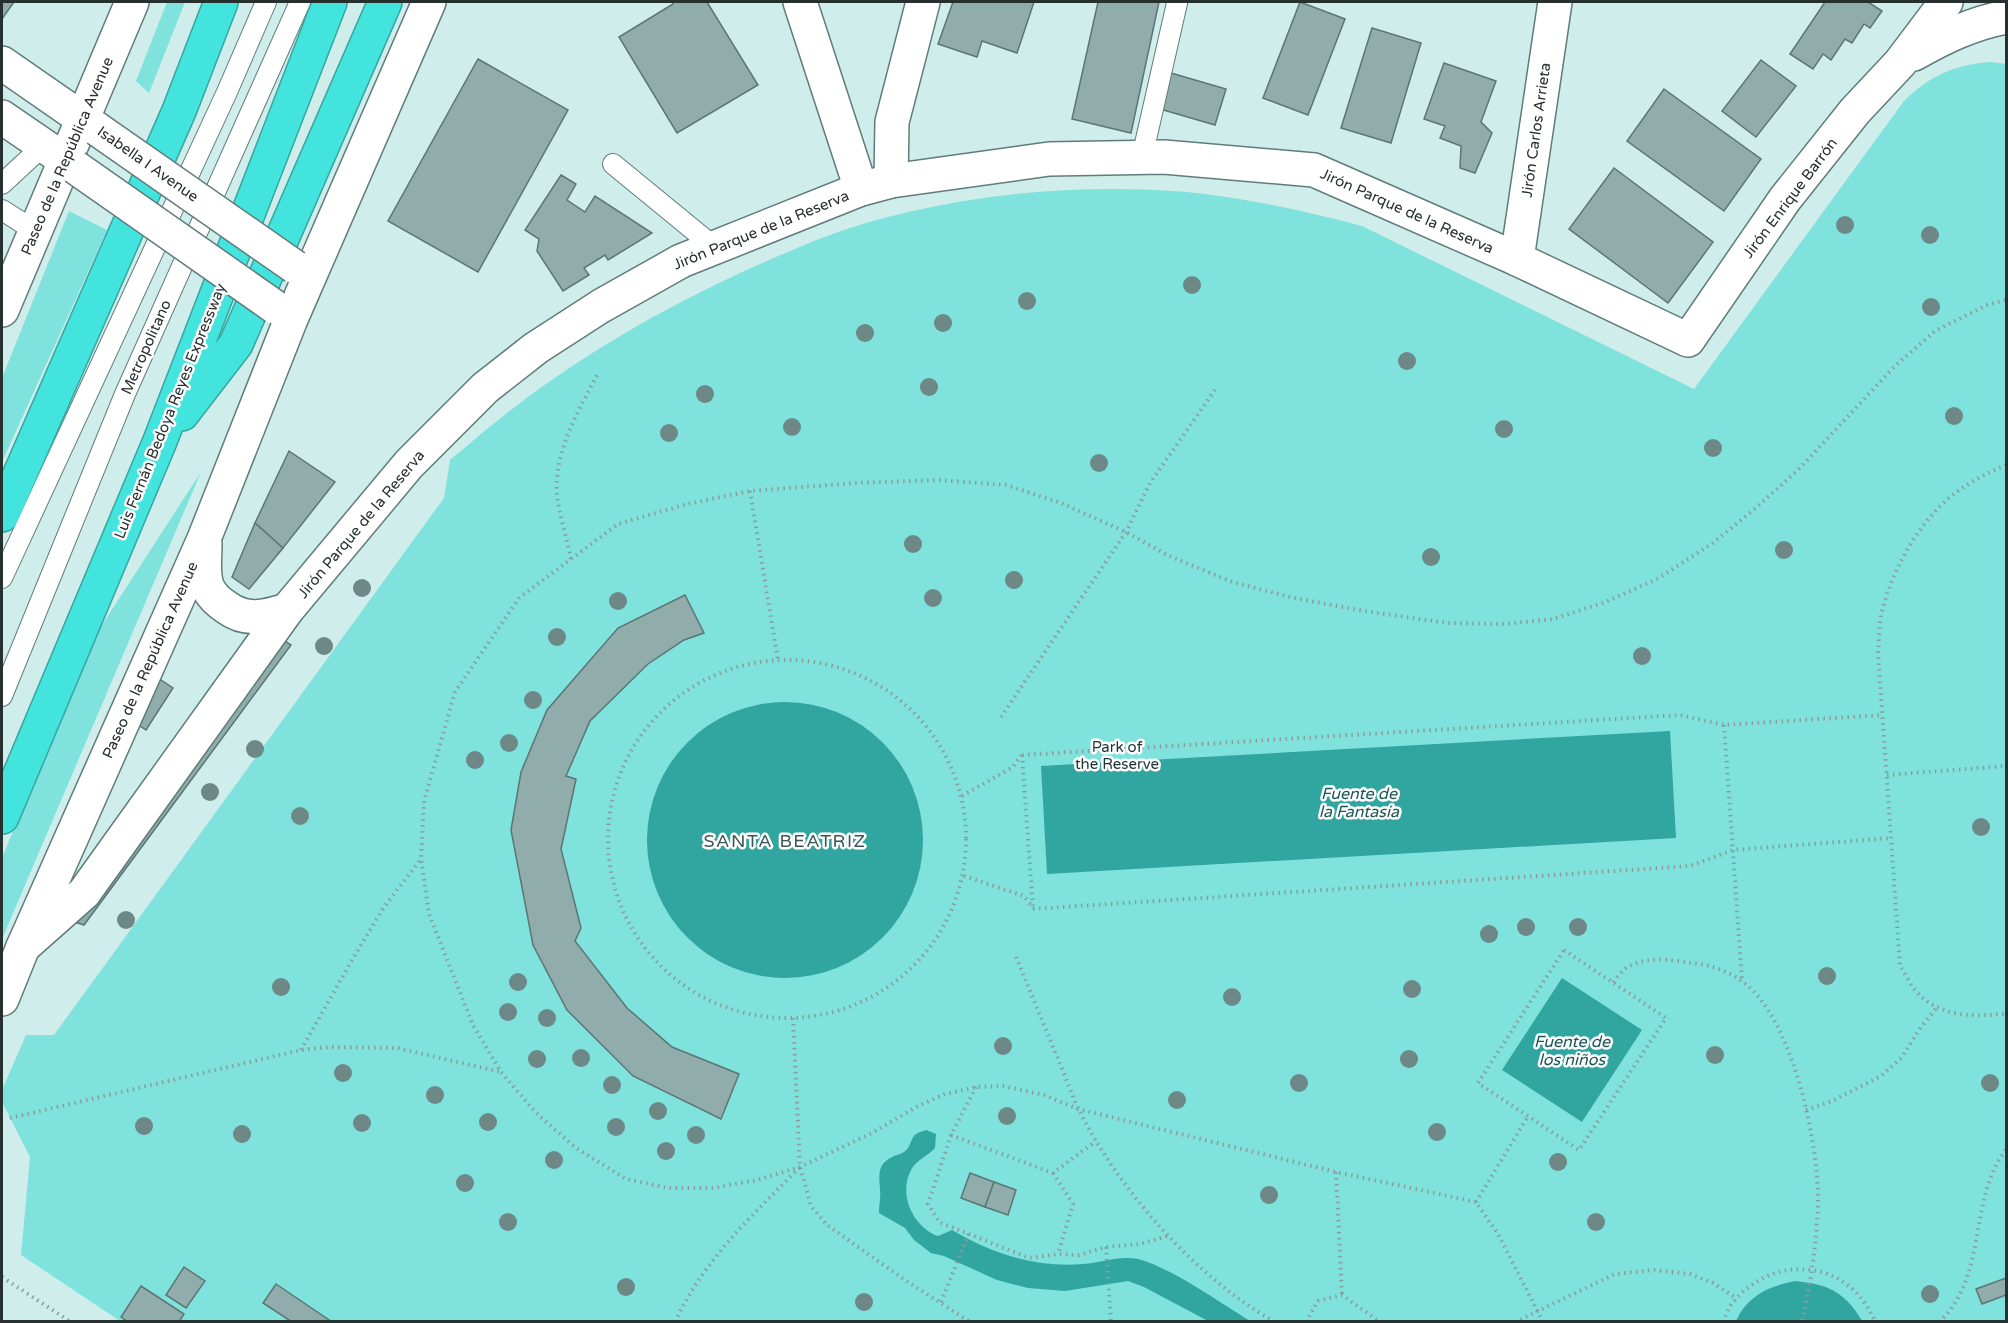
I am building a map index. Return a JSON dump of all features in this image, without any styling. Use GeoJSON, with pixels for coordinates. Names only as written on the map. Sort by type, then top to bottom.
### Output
{"type":"FeatureCollection","features":[{"type":"Feature","properties":{"kind":"highway"},"geometry":{"type":"LineString","coordinates":[[2,515],[179,111],[221,2]]}},
{"type":"Feature","properties":{"kind":"highway","name":"Luis Fernán Bedoya Reyes Expressway"},"geometry":{"type":"LineString","coordinates":[[2,817],[160,441],[330,2]]}},
{"type":"Feature","properties":{"kind":"highway"},"geometry":{"type":"LineString","coordinates":[[160,441],[237,344],[385,2]]}},
{"type":"Feature","properties":{"kind":"street","name":"Paseo de la República Avenue"},"geometry":{"type":"LineString","coordinates":[[2,310],[62,157],[90,123],[132,2]]}},
{"type":"Feature","properties":{"kind":"street"},"geometry":{"type":"LineString","coordinates":[[302,272],[429,2]]}},
{"type":"Feature","properties":{"kind":"street"},"geometry":{"type":"LineString","coordinates":[[800,2],[876,185]]}},
{"type":"Feature","properties":{"kind":"street"},"geometry":{"type":"LineString","coordinates":[[876,185],[923,2]]}},
{"type":"Feature","properties":{"kind":"street","name":"Jirón Carlos Arrieta"},"geometry":{"type":"LineString","coordinates":[[1516,259],[1555,2]]}},
{"type":"Feature","properties":{"kind":"street","name":"Jirón Enrique Barrón"},"geometry":{"type":"LineString","coordinates":[[1688,340],[1785,199],[1855,111],[1900,63],[1946,2]]}},
{"type":"Feature","properties":{"kind":"street","name":"Jirón Enrique Barrón"},"geometry":{"type":"LineString","coordinates":[[1900,63],[1949,35],[1985,21],[2007,17]]}},
{"type":"Feature","properties":{"kind":"street","name":"Isabella I Avenue"},"geometry":{"type":"LineString","coordinates":[[2,63],[302,272]]}},
{"type":"Feature","properties":{"kind":"street"},"geometry":{"type":"LineString","coordinates":[[2,117],[283,313]]}},
{"type":"Feature","properties":{"kind":"street","name":"Jirón Parque de la Reserva"},"geometry":{"type":"LineString","coordinates":[[23,947],[84,893],[288,610],[409,464],[485,388],[536,348],[602,306],[681,261],[713,246],[876,185],[1049,159],[1164,157],[1314,170],[1516,259],[1688,340]]}},
{"type":"Feature","properties":{"kind":"street","name":"Paseo de la República Avenue"},"geometry":{"type":"LineString","coordinates":[[2,999],[204,539],[283,313],[302,272]]}},
{"type":"Feature","properties":{"kind":"street"},"geometry":{"type":"LineString","coordinates":[[204,539],[206,578],[209,590],[219,602],[235,614],[247,618],[266,617],[288,610]]}},
{"type":"Feature","properties":{"kind":"lane"},"geometry":{"type":"LineString","coordinates":[[2,578],[227,92],[266,2]]}},
{"type":"Feature","properties":{"kind":"lane","name":"Metropolitano"},"geometry":{"type":"LineString","coordinates":[[2,696],[124,394],[300,2]]}},
{"type":"Feature","properties":{"kind":"lane"},"geometry":{"type":"LineString","coordinates":[[1142,157],[1177,3]]}},
{"type":"Feature","properties":{"kind":"lane"},"geometry":{"type":"LineString","coordinates":[[2,184],[62,157]]}},
{"type":"Feature","properties":{"kind":"lane"},"geometry":{"type":"LineString","coordinates":[[613,164],[713,246]]}},
{"type":"Feature","properties":{"kind":"lane"},"geometry":{"type":"LineString","coordinates":[[2,210],[34,231]]}},
{"type":"Feature","properties":{"kind":"path"},"geometry":{"type":"LineString","coordinates":[[1543,1322],[1498,1234],[1476,1202],[1336,1172],[1078,1109],[1044,1095],[1003,1086],[976,1087],[945,1094],[918,1106],[872,1133],[800,1167],[757,1180],[713,1188],[668,1188],[626,1179],[576,1148],[536,1113],[501,1072],[473,1025],[429,914],[421,859],[424,801],[455,692],[519,598],[618,524],[687,504],[750,491],[856,483],[939,480],[1006,485],[1061,502],[1126,532],[1167,555],[1232,582],[1294,598],[1448,623],[1505,624],[1552,619],[1603,603],[1657,579],[1713,543],[1797,470],[1894,367],[1935,331],[1987,305],[2007,300]]}},
{"type":"Feature","properties":{"kind":"path"},"geometry":{"type":"LineString","coordinates":[[572,559],[557,494],[560,458],[575,418],[597,375]]}},
{"type":"Feature","properties":{"kind":"path"},"geometry":{"type":"LineString","coordinates":[[1001,717],[1126,532],[1150,483],[1217,387]]}},
{"type":"Feature","properties":{"kind":"path"},"geometry":{"type":"LineString","coordinates":[[2007,465],[1976,479],[1950,497],[1926,523],[1906,554],[1891,584],[1881,616],[1878,653],[1900,966],[1915,990],[1938,1006],[1966,1016],[2007,1014]]}},
{"type":"Feature","properties":{"kind":"path"},"geometry":{"type":"LineString","coordinates":[[750,491],[778,660]]}},
{"type":"Feature","properties":{"kind":"path"},"geometry":{"type":"LineString","coordinates":[[793,659],[831,664],[868,679],[900,700],[927,727],[948,760],[961,796],[967,835],[964,876],[950,915],[929,951],[900,980],[865,1002],[825,1015],[784,1019],[751,1015],[718,1005],[689,990],[663,969],[635,935],[616,896],[607,853],[609,809],[621,768],[642,730],[672,699],[709,676],[750,663],[793,659]]}},
{"type":"Feature","properties":{"kind":"path"},"geometry":{"type":"LineString","coordinates":[[961,796],[1013,767],[1022,755],[1680,715],[1724,724],[1882,715]]}},
{"type":"Feature","properties":{"kind":"path"},"geometry":{"type":"LineString","coordinates":[[1724,724],[1742,982]]}},
{"type":"Feature","properties":{"kind":"path"},"geometry":{"type":"LineString","coordinates":[[1022,755],[1033,909]]}},
{"type":"Feature","properties":{"kind":"path"},"geometry":{"type":"LineString","coordinates":[[1887,775],[2007,766]]}},
{"type":"Feature","properties":{"kind":"path"},"geometry":{"type":"LineString","coordinates":[[1033,909],[1690,866],[1733,850],[1891,838]]}},
{"type":"Feature","properties":{"kind":"path"},"geometry":{"type":"LineString","coordinates":[[301,1050],[384,908],[421,859]]}},
{"type":"Feature","properties":{"kind":"path"},"geometry":{"type":"LineString","coordinates":[[964,876],[1024,896],[1033,909]]}},
{"type":"Feature","properties":{"kind":"path"},"geometry":{"type":"LineString","coordinates":[[1564,950],[1666,1018],[1579,1150],[1528,1116],[1478,1083],[1564,950]]}},
{"type":"Feature","properties":{"kind":"path"},"geometry":{"type":"LineString","coordinates":[[1016,957],[1078,1109],[1096,1141],[1130,1191],[1168,1236],[1250,1308],[1275,1322]]}},
{"type":"Feature","properties":{"kind":"path"},"geometry":{"type":"LineString","coordinates":[[1613,982],[1626,968],[1644,961],[1664,959],[1700,964],[1725,971],[1742,982],[1756,994],[1776,1024],[1791,1058],[1806,1110],[1813,1142],[1818,1198],[1814,1270],[1802,1322]]}},
{"type":"Feature","properties":{"kind":"path"},"geometry":{"type":"LineString","coordinates":[[1806,1110],[1832,1101],[1881,1076],[1902,1057],[1918,1031],[1938,1006]]}},
{"type":"Feature","properties":{"kind":"path"},"geometry":{"type":"LineString","coordinates":[[793,1018],[800,1167],[811,1206],[827,1225],[970,1322]]}},
{"type":"Feature","properties":{"kind":"path"},"geometry":{"type":"LineString","coordinates":[[10,1118],[301,1050],[329,1047],[397,1048],[501,1072]]}},
{"type":"Feature","properties":{"kind":"path"},"geometry":{"type":"LineString","coordinates":[[976,1087],[951,1135],[928,1204],[939,1222],[1029,1258],[1079,1254],[1140,1244],[1168,1236]]}},
{"type":"Feature","properties":{"kind":"path"},"geometry":{"type":"LineString","coordinates":[[1476,1202],[1528,1116]]}},
{"type":"Feature","properties":{"kind":"path"},"geometry":{"type":"LineString","coordinates":[[951,1135],[1053,1173],[1073,1204],[1058,1254]]}},
{"type":"Feature","properties":{"kind":"path"},"geometry":{"type":"LineString","coordinates":[[1053,1173],[1096,1141]]}},
{"type":"Feature","properties":{"kind":"path"},"geometry":{"type":"LineString","coordinates":[[1939,1322],[1958,1298],[1970,1268],[1987,1191],[1997,1161],[2007,1150]]}},
{"type":"Feature","properties":{"kind":"path"},"geometry":{"type":"LineString","coordinates":[[675,1322],[687,1297],[724,1244],[800,1167]]}},
{"type":"Feature","properties":{"kind":"path"},"geometry":{"type":"LineString","coordinates":[[1336,1172],[1342,1295]]}},
{"type":"Feature","properties":{"kind":"path"},"geometry":{"type":"LineString","coordinates":[[941,1302],[969,1235]]}},
{"type":"Feature","properties":{"kind":"path"},"geometry":{"type":"LineString","coordinates":[[1106,1248],[1112,1322]]}},
{"type":"Feature","properties":{"kind":"path"},"geometry":{"type":"LineString","coordinates":[[1723,1322],[1732,1302],[1749,1286],[1768,1274],[1791,1269],[1814,1270],[1832,1275],[1848,1284],[1862,1298],[1875,1322]]}},
{"type":"Feature","properties":{"kind":"path"},"geometry":{"type":"LineString","coordinates":[[1515,1322],[1615,1274],[1654,1270],[1690,1274],[1713,1283],[1736,1299]]}},
{"type":"Feature","properties":{"kind":"path"},"geometry":{"type":"LineString","coordinates":[[2,1276],[71,1322]]}},
{"type":"Feature","properties":{"kind":"path"},"geometry":{"type":"LineString","coordinates":[[1306,1322],[1318,1301],[1342,1295],[1380,1322]]}},
{"type":"Feature","properties":{"kind":"green space"},"geometry":{"type":"Polygon","coordinates":[[[167,2],[185,2],[149,93],[136,81],[167,2]]]}},
{"type":"Feature","properties":{"kind":"green space","name":"Park of the Reserve"},"geometry":{"type":"Polygon","coordinates":[[[1991,62],[2006,64],[2006,1321],[120,1321],[21,1255],[30,1157],[2,1102],[2,1090],[26,1035],[54,1035],[444,498],[450,460],[544,385],[636,326],[734,276],[798,248],[829,235],[891,216],[974,199],[1059,190],[1187,192],[1253,201],[1362,226],[1694,389],[1904,101],[1933,78],[1944,73],[1966,65],[1991,62]]]}},
{"type":"Feature","properties":{"kind":"green space"},"geometry":{"type":"Polygon","coordinates":[[[69,211],[107,230],[2,462],[2,378],[69,211]]]}},
{"type":"Feature","properties":{"kind":"green space"},"geometry":{"type":"Polygon","coordinates":[[[201,472],[2,939],[2,858],[93,639],[201,472]]]}},
{"type":"Feature","properties":{"kind":"water"},"geometry":{"type":"Polygon","coordinates":[[[799,702],[838,712],[850,718],[873,733],[892,752],[913,787],[921,813],[923,840],[921,867],[913,893],[900,917],[883,938],[862,955],[838,968],[799,978],[771,978],[732,968],[720,962],[697,947],[678,928],[657,893],[649,867],[647,826],[657,787],[663,775],[678,752],[697,733],[732,712],[758,704],[799,702]]]}},
{"type":"Feature","properties":{"kind":"water","name":"Fuente de la Fantasía"},"geometry":{"type":"Polygon","coordinates":[[[1670,731],[1676,838],[1047,874],[1041,766],[1670,731]]]}},
{"type":"Feature","properties":{"kind":"water","name":"Fuente de los niños"},"geometry":{"type":"Polygon","coordinates":[[[1562,978],[1642,1030],[1582,1122],[1502,1070],[1562,978]]]}},
{"type":"Feature","properties":{"kind":"water"},"geometry":{"type":"Polygon","coordinates":[[[926,1130],[936,1134],[935,1148],[913,1167],[907,1179],[906,1189],[910,1209],[929,1232],[938,1236],[952,1230],[967,1239],[1015,1258],[1049,1264],[1066,1265],[1138,1259],[1180,1278],[1250,1321],[1208,1321],[1128,1281],[1065,1291],[1028,1288],[997,1280],[944,1256],[931,1253],[914,1240],[905,1228],[879,1213],[881,1167],[887,1160],[903,1153],[917,1133],[926,1130]]]}},
{"type":"Feature","properties":{"kind":"water"},"geometry":{"type":"Polygon","coordinates":[[[1795,1281],[1817,1284],[1835,1291],[1849,1303],[1862,1321],[1736,1321],[1746,1305],[1760,1294],[1776,1286],[1795,1281]]]}},
{"type":"Feature","properties":{"kind":"building"},"geometry":{"type":"Polygon","coordinates":[[[2,2],[14,2],[2,19],[2,2]]]}},
{"type":"Feature","properties":{"kind":"building"},"geometry":{"type":"Polygon","coordinates":[[[673,2],[707,2],[758,85],[677,133],[619,37],[673,2]]]}},
{"type":"Feature","properties":{"kind":"building"},"geometry":{"type":"Polygon","coordinates":[[[953,2],[1034,2],[1017,53],[982,41],[977,57],[938,44],[953,2]]]}},
{"type":"Feature","properties":{"kind":"building"},"geometry":{"type":"Polygon","coordinates":[[[1098,2],[1159,2],[1131,133],[1072,119],[1098,2]]]}},
{"type":"Feature","properties":{"kind":"building"},"geometry":{"type":"Polygon","coordinates":[[[1300,2],[1345,19],[1308,115],[1263,98],[1300,2]]]}},
{"type":"Feature","properties":{"kind":"building"},"geometry":{"type":"Polygon","coordinates":[[[1825,2],[1868,2],[1882,11],[1870,28],[1864,24],[1852,43],[1845,39],[1831,60],[1823,54],[1813,69],[1790,54],[1825,2]]]}},
{"type":"Feature","properties":{"kind":"building"},"geometry":{"type":"Polygon","coordinates":[[[1372,28],[1421,43],[1391,143],[1341,128],[1372,28]]]}},
{"type":"Feature","properties":{"kind":"building"},"geometry":{"type":"Polygon","coordinates":[[[478,59],[568,110],[478,272],[388,221],[478,59]]]}},
{"type":"Feature","properties":{"kind":"building"},"geometry":{"type":"Polygon","coordinates":[[[1761,60],[1796,86],[1756,137],[1722,111],[1761,60]]]}},
{"type":"Feature","properties":{"kind":"building"},"geometry":{"type":"Polygon","coordinates":[[[1444,63],[1496,81],[1481,122],[1492,133],[1475,173],[1460,168],[1461,146],[1440,138],[1445,126],[1424,119],[1444,63]]]}},
{"type":"Feature","properties":{"kind":"building"},"geometry":{"type":"Polygon","coordinates":[[[1171,73],[1226,89],[1215,125],[1160,109],[1171,73]]]}},
{"type":"Feature","properties":{"kind":"building"},"geometry":{"type":"Polygon","coordinates":[[[1664,89],[1761,159],[1724,211],[1627,141],[1664,89]]]}},
{"type":"Feature","properties":{"kind":"building"},"geometry":{"type":"Polygon","coordinates":[[[1614,168],[1713,242],[1668,303],[1569,229],[1614,168]]]}},
{"type":"Feature","properties":{"kind":"building"},"geometry":{"type":"Polygon","coordinates":[[[561,175],[576,184],[567,200],[585,212],[595,196],[652,233],[608,260],[605,255],[584,268],[589,275],[563,291],[537,251],[539,239],[525,230],[561,175]]]}},
{"type":"Feature","properties":{"kind":"building"},"geometry":{"type":"Polygon","coordinates":[[[289,451],[335,482],[283,548],[255,523],[289,451]]]}},
{"type":"Feature","properties":{"kind":"building"},"geometry":{"type":"Polygon","coordinates":[[[255,523],[283,548],[249,589],[232,577],[255,523]]]}},
{"type":"Feature","properties":{"kind":"building"},"geometry":{"type":"Polygon","coordinates":[[[685,595],[704,633],[684,640],[648,664],[590,721],[566,776],[576,779],[561,849],[581,928],[575,941],[627,1008],[672,1047],[739,1074],[721,1119],[633,1076],[567,1010],[533,945],[511,830],[521,772],[547,710],[618,628],[685,595]]]}},
{"type":"Feature","properties":{"kind":"building"},"geometry":{"type":"Polygon","coordinates":[[[276,635],[291,645],[84,925],[72,921],[276,635]]]}},
{"type":"Feature","properties":{"kind":"building"},"geometry":{"type":"Polygon","coordinates":[[[158,678],[173,688],[146,730],[131,720],[158,678]]]}},
{"type":"Feature","properties":{"kind":"building"},"geometry":{"type":"Polygon","coordinates":[[[970,1173],[994,1182],[985,1207],[961,1198],[970,1173]]]}},
{"type":"Feature","properties":{"kind":"building"},"geometry":{"type":"Polygon","coordinates":[[[994,1182],[1016,1190],[1008,1215],[985,1207],[994,1182]]]}},
{"type":"Feature","properties":{"kind":"building"},"geometry":{"type":"Polygon","coordinates":[[[184,1267],[205,1281],[186,1308],[166,1295],[184,1267]]]}},
{"type":"Feature","properties":{"kind":"building"},"geometry":{"type":"Polygon","coordinates":[[[2006,1278],[2006,1295],[1982,1304],[1976,1289],[2006,1278]]]}},
{"type":"Feature","properties":{"kind":"building"},"geometry":{"type":"Polygon","coordinates":[[[276,1284],[332,1322],[292,1322],[263,1303],[276,1284]]]}},
{"type":"Feature","properties":{"kind":"building"},"geometry":{"type":"Polygon","coordinates":[[[141,1286],[184,1314],[179,1322],[128,1322],[121,1317],[141,1286]]]}},
{"type":"Feature","properties":{"kind":"district","name":"SANTA BEATRIZ"},"geometry":{"type":"Point","coordinates":[785,841]}}]}
